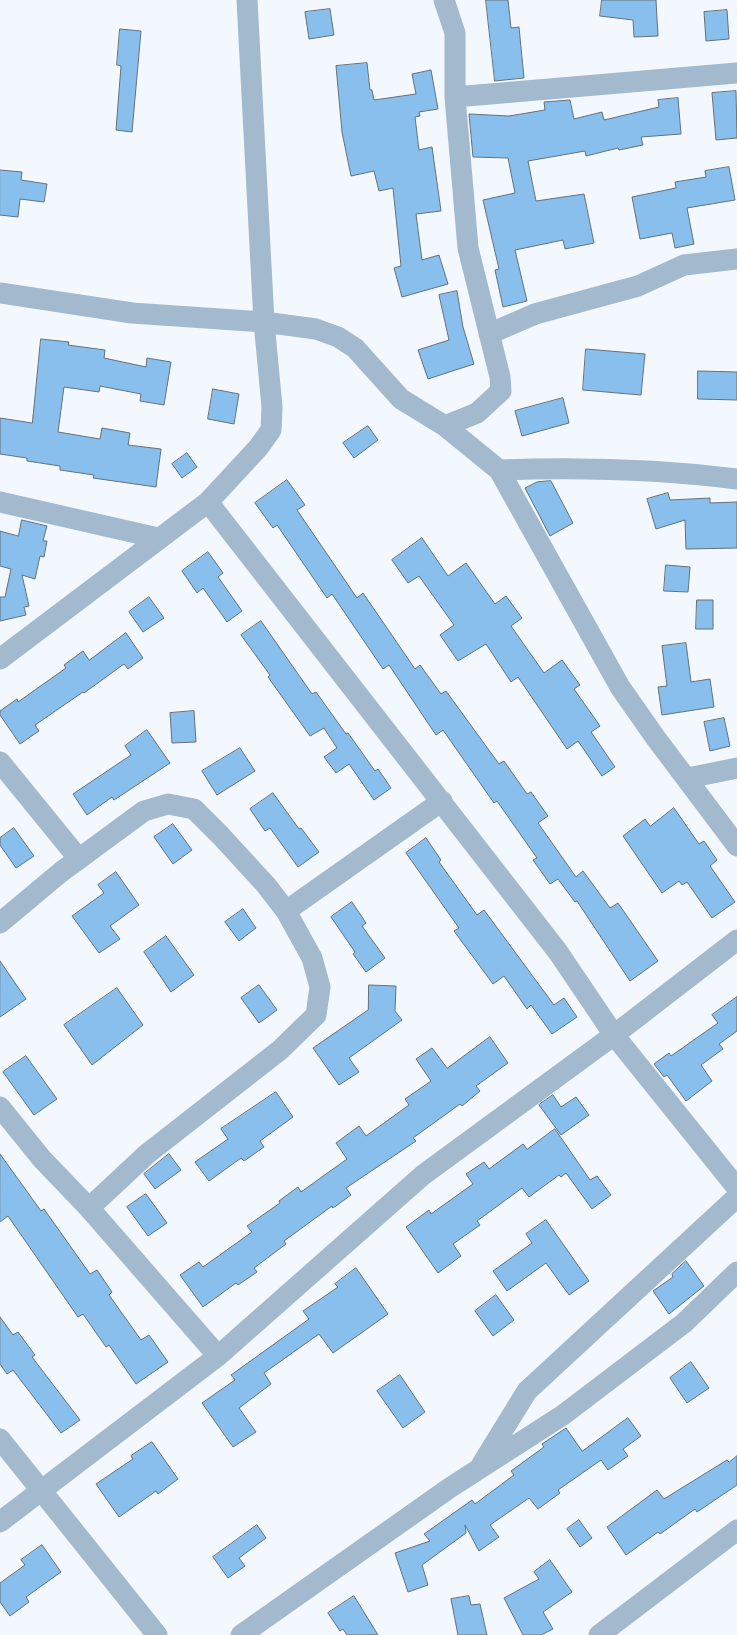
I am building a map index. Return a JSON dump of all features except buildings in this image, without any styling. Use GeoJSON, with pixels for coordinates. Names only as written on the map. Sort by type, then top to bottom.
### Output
{"type":"FeatureCollection","features":[{"type":"Feature","properties":{"kind":"street"},"geometry":{"type":"LineString","coordinates":[[0,659],[208,502],[258,448],[271,430],[272,408],[264,322],[247,0]]}},
{"type":"Feature","properties":{"kind":"street"},"geometry":{"type":"LineString","coordinates":[[444,0],[455,34],[455,97],[468,248],[500,377],[500,391],[477,413],[445,426]]}},
{"type":"Feature","properties":{"kind":"street"},"geometry":{"type":"LineString","coordinates":[[455,97],[737,73]]}},
{"type":"Feature","properties":{"kind":"street"},"geometry":{"type":"LineString","coordinates":[[489,334],[534,314],[638,286],[684,265],[737,259]]}},
{"type":"Feature","properties":{"kind":"street"},"geometry":{"type":"LineString","coordinates":[[0,293],[132,313],[264,322],[316,329],[338,337],[355,348],[401,398],[445,426],[499,470],[620,687],[655,738],[688,778],[737,846]]}},
{"type":"Feature","properties":{"kind":"street"},"geometry":{"type":"LineString","coordinates":[[499,470],[557,468],[680,472],[737,479]]}},
{"type":"Feature","properties":{"kind":"street"},"geometry":{"type":"LineString","coordinates":[[0,502],[158,538]]}},
{"type":"Feature","properties":{"kind":"street"},"geometry":{"type":"LineString","coordinates":[[208,502],[558,952],[614,1035],[737,1188]]}},
{"type":"Feature","properties":{"kind":"street"},"geometry":{"type":"LineString","coordinates":[[0,762],[79,859]]}},
{"type":"Feature","properties":{"kind":"street"},"geometry":{"type":"LineString","coordinates":[[688,778],[737,768]]}},
{"type":"Feature","properties":{"kind":"street"},"geometry":{"type":"LineString","coordinates":[[286,911],[442,801]]}},
{"type":"Feature","properties":{"kind":"street"},"geometry":{"type":"LineString","coordinates":[[0,923],[79,859],[144,812],[168,804],[194,809],[266,884],[286,911],[312,958],[320,987],[316,1015],[280,1050],[147,1154],[89,1208]]}},
{"type":"Feature","properties":{"kind":"street"},"geometry":{"type":"LineString","coordinates":[[0,1522],[39,1490],[218,1356],[423,1175],[614,1035],[737,940]]}},
{"type":"Feature","properties":{"kind":"street"},"geometry":{"type":"LineString","coordinates":[[0,1107],[42,1159],[89,1208],[218,1356]]}},
{"type":"Feature","properties":{"kind":"street"},"geometry":{"type":"LineString","coordinates":[[479,1469],[527,1391],[737,1197]]}},
{"type":"Feature","properties":{"kind":"street"},"geometry":{"type":"LineString","coordinates":[[241,1635],[479,1469],[563,1415],[684,1323],[737,1272]]}},
{"type":"Feature","properties":{"kind":"street"},"geometry":{"type":"LineString","coordinates":[[0,1439],[157,1635]]}},
{"type":"Feature","properties":{"kind":"street"},"geometry":{"type":"LineString","coordinates":[[599,1635],[737,1530]]}}]}
